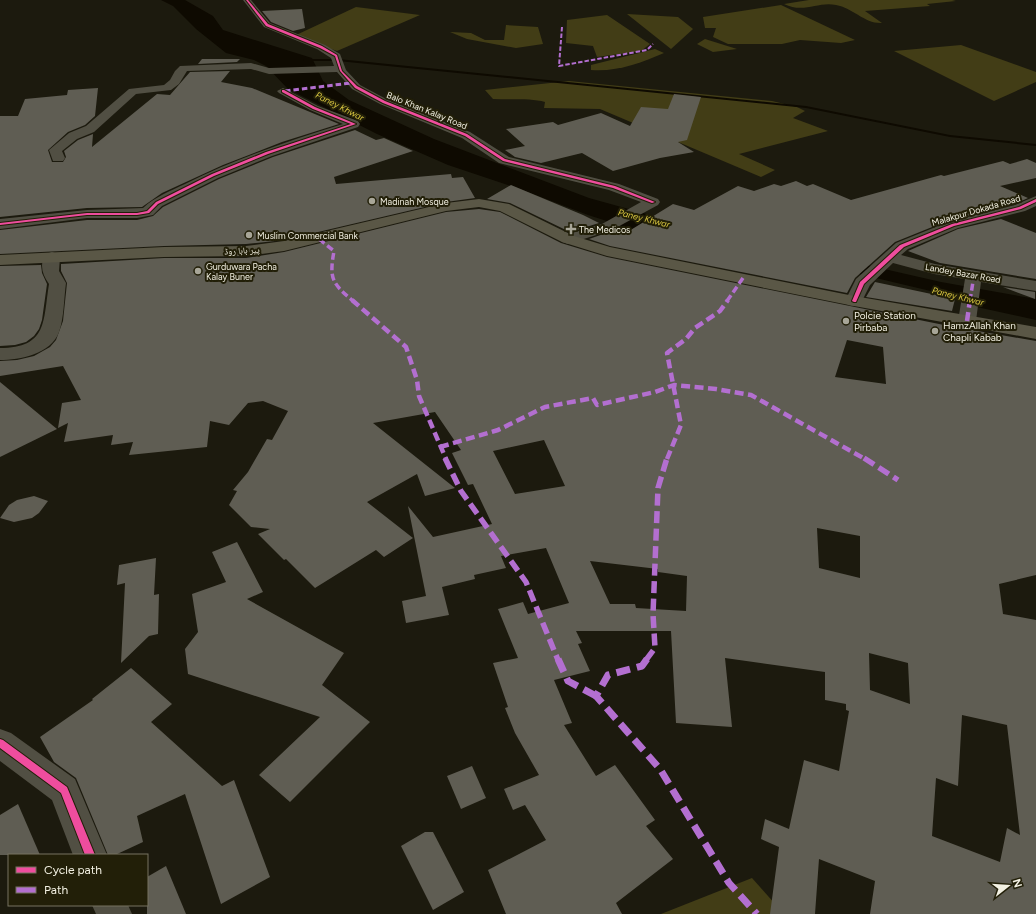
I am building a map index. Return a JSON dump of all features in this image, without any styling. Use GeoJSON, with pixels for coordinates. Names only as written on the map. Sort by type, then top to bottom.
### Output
{"type":"FeatureCollection","features":[{"type":"Feature","properties":{"kind":"main road","name":"پیر بابا روڈ"},"geometry":{"type":"LineString","coordinates":[[0,260],[253,250],[319,239],[446,208],[479,203],[504,207],[568,239],[607,251],[854,301],[1036,333]]}},
{"type":"Feature","properties":{"kind":"street","name":"Balo Khan Kalay Road"},"geometry":{"type":"LineString","coordinates":[[247,0],[267,25],[321,47],[336,56],[346,78],[356,87],[384,102],[466,134],[504,160],[614,187],[653,202],[607,227],[568,239]]}},
{"type":"Feature","properties":{"kind":"street"},"geometry":{"type":"LineString","coordinates":[[58,158],[55,150],[73,136],[90,129],[106,113],[133,91],[167,88],[175,82],[180,71],[184,68],[251,66],[269,71],[341,69]]}},
{"type":"Feature","properties":{"kind":"street"},"geometry":{"type":"LineString","coordinates":[[0,224],[60,216],[137,214],[148,212],[157,203],[213,174],[267,153],[354,124],[314,108],[283,91]]}},
{"type":"Feature","properties":{"kind":"street","name":"Malakpur Dokada Road"},"geometry":{"type":"LineString","coordinates":[[854,301],[862,283],[902,246],[953,225],[1020,208],[1036,200]]}},
{"type":"Feature","properties":{"kind":"street"},"geometry":{"type":"LineString","coordinates":[[0,354],[8,354],[34,347],[41,344],[47,338],[50,332],[58,283],[52,278],[50,271],[52,257]]}},
{"type":"Feature","properties":{"kind":"street","name":"Landey Bazar Road"},"geometry":{"type":"LineString","coordinates":[[886,261],[1036,286]]}},
{"type":"Feature","properties":{"kind":"street"},"geometry":{"type":"LineString","coordinates":[[967,321],[974,275]]}},
{"type":"Feature","properties":{"kind":"street"},"geometry":{"type":"LineString","coordinates":[[0,743],[64,790],[90,854]]}},
{"type":"Feature","properties":{"kind":"shaded area"},"geometry":{"type":"Polygon","coordinates":[[[809,0],[956,1],[927,4],[930,6],[865,11],[882,23],[876,23],[864,19],[848,9],[836,5],[829,4],[798,8],[784,4],[809,0]]]}},
{"type":"Feature","properties":{"kind":"shaded area"},"geometry":{"type":"Polygon","coordinates":[[[781,5],[855,40],[841,43],[800,40],[782,44],[728,44],[713,37],[716,28],[705,28],[703,17],[781,5]]]}},
{"type":"Feature","properties":{"kind":"shaded area"},"geometry":{"type":"Polygon","coordinates":[[[356,7],[420,15],[337,51],[294,36],[356,7]]]}},
{"type":"Feature","properties":{"kind":"shaded area"},"geometry":{"type":"Polygon","coordinates":[[[627,14],[678,17],[693,29],[671,49],[627,14]]]}},
{"type":"Feature","properties":{"kind":"shaded area"},"geometry":{"type":"Polygon","coordinates":[[[607,15],[650,44],[641,51],[597,57],[593,46],[566,43],[567,20],[607,15]]]}},
{"type":"Feature","properties":{"kind":"shaded area"},"geometry":{"type":"Polygon","coordinates":[[[506,25],[538,27],[543,44],[516,48],[467,39],[450,32],[471,33],[485,40],[504,40],[506,25]]]}},
{"type":"Feature","properties":{"kind":"shaded area"},"geometry":{"type":"Polygon","coordinates":[[[705,39],[737,49],[713,52],[697,44],[705,39]]]}},
{"type":"Feature","properties":{"kind":"shaded area"},"geometry":{"type":"Polygon","coordinates":[[[961,45],[1036,72],[1036,82],[994,101],[894,51],[961,45]]]}},
{"type":"Feature","properties":{"kind":"shaded area"},"geometry":{"type":"Polygon","coordinates":[[[655,49],[664,53],[638,63],[619,68],[610,70],[591,70],[591,65],[655,49]]]}},
{"type":"Feature","properties":{"kind":"shaded area"},"geometry":{"type":"Polygon","coordinates":[[[569,81],[772,101],[797,107],[805,111],[793,118],[828,131],[739,154],[775,170],[761,177],[600,109],[544,108],[545,102],[493,99],[485,90],[569,81]]]}},
{"type":"Feature","properties":{"kind":"shaded area"},"geometry":{"type":"Polygon","coordinates":[[[752,878],[784,914],[661,914],[752,878]]]}},
{"type":"Feature","properties":{"kind":"water","name":"Paney Khwar"},"geometry":{"type":"Polygon","coordinates":[[[161,0],[185,0],[213,16],[223,30],[312,58],[323,81],[349,100],[434,139],[589,198],[661,218],[941,282],[1036,299],[1036,320],[963,304],[960,298],[859,274],[794,263],[635,230],[588,215],[520,189],[448,165],[377,134],[288,89],[266,66],[254,60],[226,53],[196,29],[173,6],[161,0]]]}},
{"type":"Feature","properties":{"kind":"building"},"geometry":{"type":"Polygon","coordinates":[[[302,9],[305,28],[293,31],[271,22],[262,11],[302,9]]]}},
{"type":"Feature","properties":{"kind":"building"},"geometry":{"type":"Polygon","coordinates":[[[202,59],[240,59],[237,62],[198,64],[202,59]]]}},
{"type":"Feature","properties":{"kind":"building"},"geometry":{"type":"Polygon","coordinates":[[[230,71],[221,82],[252,88],[339,124],[282,142],[223,165],[162,193],[142,207],[87,208],[0,217],[0,116],[18,116],[25,99],[67,95],[68,90],[98,88],[95,116],[85,125],[68,132],[48,150],[52,162],[63,162],[66,157],[64,151],[78,140],[93,134],[92,147],[157,94],[170,95],[190,72],[230,71]]]}},
{"type":"Feature","properties":{"kind":"building"},"geometry":{"type":"Polygon","coordinates":[[[674,94],[701,97],[687,140],[678,142],[694,152],[660,158],[613,171],[582,153],[541,163],[515,157],[505,150],[525,146],[506,129],[553,122],[558,125],[601,113],[630,126],[641,107],[668,109],[674,94]]]}},
{"type":"Feature","properties":{"kind":"building"},"geometry":{"type":"Polygon","coordinates":[[[355,130],[376,140],[384,138],[413,151],[334,177],[336,184],[451,174],[452,178],[463,177],[475,198],[446,202],[284,240],[246,244],[164,246],[0,254],[0,230],[87,220],[137,220],[153,216],[163,207],[219,179],[273,157],[355,130]]]}},
{"type":"Feature","properties":{"kind":"building"},"geometry":{"type":"Polygon","coordinates":[[[1027,159],[1036,163],[1036,178],[1000,186],[1028,198],[1015,204],[947,221],[895,242],[855,278],[847,293],[610,246],[589,239],[615,230],[618,232],[621,229],[629,231],[673,204],[694,210],[738,186],[754,191],[774,184],[781,186],[796,181],[807,186],[813,184],[851,200],[941,175],[944,176],[1003,161],[1010,164],[1027,159]]]}},
{"type":"Feature","properties":{"kind":"building"},"geometry":{"type":"Polygon","coordinates":[[[511,185],[599,223],[570,232],[510,203],[487,199],[511,185]]]}},
{"type":"Feature","properties":{"kind":"building"},"geometry":{"type":"Polygon","coordinates":[[[479,209],[500,212],[561,243],[607,257],[949,326],[1036,341],[1036,575],[999,584],[1003,614],[1036,620],[1036,914],[870,914],[875,881],[819,859],[815,914],[770,914],[779,847],[761,839],[765,819],[789,829],[804,760],[839,771],[849,711],[846,710],[846,704],[825,700],[825,672],[725,658],[732,727],[676,723],[671,631],[576,631],[582,643],[578,644],[590,671],[554,680],[572,723],[564,725],[596,776],[615,765],[655,820],[646,826],[673,859],[616,903],[622,914],[506,914],[488,870],[546,840],[525,805],[513,810],[504,789],[539,775],[515,733],[505,708],[508,707],[493,663],[518,658],[498,609],[523,602],[528,614],[569,603],[546,548],[501,556],[506,568],[474,575],[475,579],[442,587],[449,615],[406,623],[402,601],[426,596],[408,506],[433,537],[492,524],[473,484],[468,485],[452,453],[461,450],[435,412],[373,423],[455,488],[425,496],[417,474],[367,502],[413,538],[384,557],[376,550],[315,588],[258,534],[270,529],[251,527],[229,505],[237,491],[233,490],[248,472],[267,439],[272,440],[288,411],[263,401],[248,403],[229,425],[210,421],[207,447],[129,455],[133,442],[111,445],[113,435],[64,442],[68,423],[58,428],[62,403],[81,400],[63,366],[0,376],[0,361],[17,360],[34,356],[50,347],[56,340],[63,321],[67,283],[61,271],[61,264],[164,258],[246,258],[284,252],[446,212],[479,209]],[[847,340],[835,377],[886,384],[883,347],[847,340]],[[544,440],[493,451],[515,494],[565,486],[544,440]],[[817,528],[819,568],[860,578],[860,536],[817,528]],[[590,561],[610,604],[635,604],[636,608],[686,611],[687,576],[658,572],[658,569],[590,561]],[[869,653],[870,690],[910,704],[908,663],[869,653]],[[962,715],[958,786],[936,778],[932,836],[1000,862],[1007,828],[1020,835],[1007,725],[962,715]]]}},
{"type":"Feature","properties":{"kind":"building"},"geometry":{"type":"Polygon","coordinates":[[[1001,219],[1036,233],[1036,279],[940,263],[908,251],[958,229],[1001,219]]]}},
{"type":"Feature","properties":{"kind":"building"},"geometry":{"type":"Polygon","coordinates":[[[41,265],[42,273],[47,284],[42,320],[39,329],[34,336],[26,342],[15,345],[0,346],[0,266],[41,265]]]}},
{"type":"Feature","properties":{"kind":"building"},"geometry":{"type":"Polygon","coordinates":[[[875,282],[955,299],[952,311],[866,297],[875,282]]]}},
{"type":"Feature","properties":{"kind":"building"},"geometry":{"type":"Polygon","coordinates":[[[1003,287],[1035,292],[1035,299],[1003,287]]]}},
{"type":"Feature","properties":{"kind":"building"},"geometry":{"type":"Polygon","coordinates":[[[0,382],[57,429],[0,457],[0,382]]]}},
{"type":"Feature","properties":{"kind":"building"},"geometry":{"type":"Polygon","coordinates":[[[34,496],[48,501],[39,513],[32,518],[14,522],[0,518],[9,505],[17,500],[34,496]]]}},
{"type":"Feature","properties":{"kind":"building"},"geometry":{"type":"Polygon","coordinates":[[[237,542],[263,592],[247,599],[344,653],[322,685],[370,722],[290,802],[259,775],[320,717],[188,674],[185,649],[198,632],[192,594],[226,582],[212,552],[237,542]]]}},
{"type":"Feature","properties":{"kind":"building"},"geometry":{"type":"Polygon","coordinates":[[[156,558],[154,595],[159,594],[158,634],[149,636],[121,663],[125,583],[117,585],[119,565],[156,558]]]}},
{"type":"Feature","properties":{"kind":"building"},"geometry":{"type":"Polygon","coordinates":[[[131,668],[172,704],[151,722],[222,786],[234,780],[270,877],[221,904],[185,794],[137,816],[143,842],[117,854],[108,854],[76,778],[54,762],[40,737],[93,700],[92,699],[131,668]]]}},
{"type":"Feature","properties":{"kind":"building"},"geometry":{"type":"Polygon","coordinates":[[[472,766],[486,798],[461,809],[447,776],[472,766]]]}},
{"type":"Feature","properties":{"kind":"building"},"geometry":{"type":"Polygon","coordinates":[[[18,804],[40,854],[0,855],[0,815],[18,804]]]}},
{"type":"Feature","properties":{"kind":"building"},"geometry":{"type":"Polygon","coordinates":[[[425,832],[433,832],[464,892],[433,910],[401,846],[425,832]]]}},
{"type":"Feature","properties":{"kind":"building"},"geometry":{"type":"Polygon","coordinates":[[[166,866],[186,914],[147,914],[148,876],[166,866]]]}},
{"type":"Feature","properties":{"kind":"waterway"},"geometry":{"type":"LineString","coordinates":[[304,60],[338,60],[806,107],[950,136],[1036,145]]}},
{"type":"Feature","properties":{"kind":"marked path"},"geometry":{"type":"LineString","coordinates":[[562,27],[559,66],[647,50],[653,44]]}},
{"type":"Feature","properties":{"kind":"marked path"},"geometry":{"type":"LineString","coordinates":[[285,91],[351,83]]}},
{"type":"Feature","properties":{"kind":"marked path"},"geometry":{"type":"LineString","coordinates":[[319,239],[334,251],[331,268],[336,286],[406,347],[417,380],[419,396],[428,420],[437,435],[440,447],[461,491],[526,582],[550,643],[568,681],[596,696]]}},
{"type":"Feature","properties":{"kind":"marked path"},"geometry":{"type":"LineString","coordinates":[[967,321],[974,275]]}},
{"type":"Feature","properties":{"kind":"marked path"},"geometry":{"type":"LineString","coordinates":[[743,278],[720,311],[695,328],[686,339],[667,353],[681,425],[667,459],[658,488],[653,614],[655,648],[642,666],[608,675],[596,696],[660,769],[729,883],[757,914]]}},
{"type":"Feature","properties":{"kind":"marked path"},"geometry":{"type":"LineString","coordinates":[[440,447],[498,430],[545,407],[593,398],[597,405],[655,392],[674,385],[716,389],[751,395],[852,451],[898,480]]}},
{"type":"Feature","properties":{"kind":"cycle path"},"geometry":{"type":"LineString","coordinates":[[247,0],[267,25],[321,47],[336,56],[341,71],[356,87],[384,102],[466,135],[504,160],[614,187],[653,202]]}},
{"type":"Feature","properties":{"kind":"cycle path"},"geometry":{"type":"LineString","coordinates":[[0,224],[87,214],[137,214],[148,212],[157,203],[213,175],[267,153],[354,124],[314,108],[283,91]]}},
{"type":"Feature","properties":{"kind":"cycle path"},"geometry":{"type":"LineString","coordinates":[[854,301],[862,283],[902,246],[953,225],[1020,208],[1036,200]]}},
{"type":"Feature","properties":{"kind":"cycle path"},"geometry":{"type":"LineString","coordinates":[[0,743],[64,790],[90,854]]}},
{"type":"Feature","properties":{"kind":"place","name":"Madinah Mosque"},"geometry":{"type":"Point","coordinates":[372,201]}},
{"type":"Feature","properties":{"kind":"place","name":"The Medicos"},"geometry":{"type":"Point","coordinates":[571,229]}},
{"type":"Feature","properties":{"kind":"place","name":"Muslim Commercial Bank"},"geometry":{"type":"Point","coordinates":[249,235]}},
{"type":"Feature","properties":{"kind":"place","name":"Gurduwara Pacha Kalay Buner"},"geometry":{"type":"Point","coordinates":[198,271]}},
{"type":"Feature","properties":{"kind":"place","name":"Polcie Station Pirbaba"},"geometry":{"type":"Point","coordinates":[846,321]}},
{"type":"Feature","properties":{"kind":"place","name":"HamzAllah Khan Chapli Kabab"},"geometry":{"type":"Point","coordinates":[935,331]}}]}
